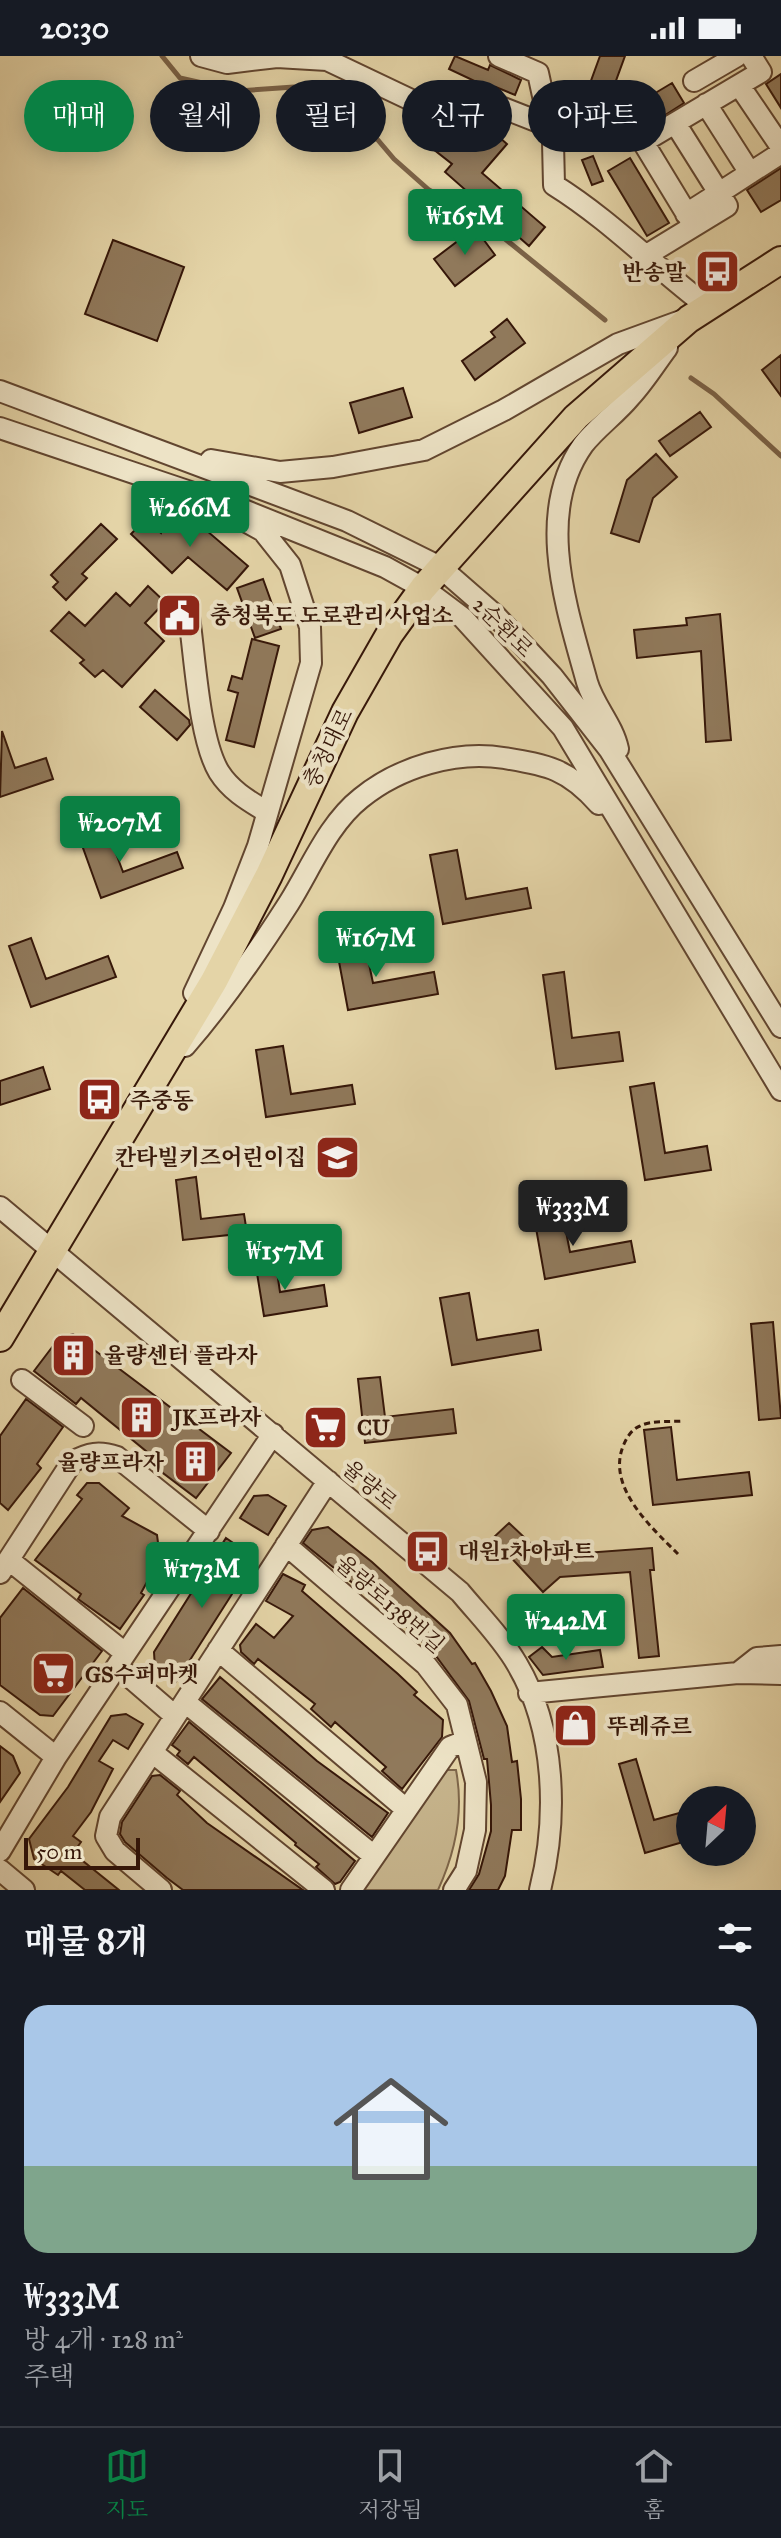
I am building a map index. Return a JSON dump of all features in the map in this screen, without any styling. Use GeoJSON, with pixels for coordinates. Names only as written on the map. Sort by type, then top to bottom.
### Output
{"type":"FeatureCollection","features":[{"type":"Feature","properties":{"kind":"main road","name":"충청대로"},"geometry":{"type":"LineString","coordinates":[[0,1338],[214,981],[269,875],[345,712],[389,635],[423,588],[576,417],[698,313],[781,260]]}},
{"type":"Feature","properties":{"kind":"street"},"geometry":{"type":"LineString","coordinates":[[201,56],[227,63],[277,57],[327,60],[428,108],[503,108],[528,118]]}},
{"type":"Feature","properties":{"kind":"street"},"geometry":{"type":"LineString","coordinates":[[499,56],[538,73],[539,80]]}},
{"type":"Feature","properties":{"kind":"street"},"geometry":{"type":"LineString","coordinates":[[694,81],[737,56]]}},
{"type":"Feature","properties":{"kind":"street"},"geometry":{"type":"LineString","coordinates":[[690,220],[643,142],[761,72],[751,56]]}},
{"type":"Feature","properties":{"kind":"street"},"geometry":{"type":"LineString","coordinates":[[719,193],[781,150],[739,85]]}},
{"type":"Feature","properties":{"kind":"street"},"geometry":{"type":"LineString","coordinates":[[706,104],[750,173]]}},
{"type":"Feature","properties":{"kind":"street"},"geometry":{"type":"LineString","coordinates":[[645,256],[690,220],[727,206],[675,123]]}},
{"type":"Feature","properties":{"kind":"street"},"geometry":{"type":"LineString","coordinates":[[551,152],[554,185],[592,209],[645,256],[698,313]]}},
{"type":"Feature","properties":{"kind":"street"},"geometry":{"type":"LineString","coordinates":[[150,447],[280,472],[333,467],[424,450],[504,410],[618,344],[698,313]]}},
{"type":"Feature","properties":{"kind":"street"},"geometry":{"type":"LineString","coordinates":[[622,768],[616,739],[589,689],[576,644],[559,571],[559,514],[567,473],[584,444],[632,396],[698,313]]}},
{"type":"Feature","properties":{"kind":"street","name":"2순환로"},"geometry":{"type":"LineString","coordinates":[[0,391],[347,521],[440,567],[495,615],[552,676],[622,768],[781,1027]]}},
{"type":"Feature","properties":{"kind":"street","name":"2순환로"},"geometry":{"type":"LineString","coordinates":[[0,428],[203,497],[385,567],[423,588],[463,618],[563,728],[781,1090]]}},
{"type":"Feature","properties":{"kind":"street"},"geometry":{"type":"LineString","coordinates":[[151,1085],[234,908],[267,812],[311,663],[310,627],[290,565],[263,531],[203,497]]}},
{"type":"Feature","properties":{"kind":"street"},"geometry":{"type":"LineString","coordinates":[[189,617],[208,745],[219,771],[238,794],[267,812]]}},
{"type":"Feature","properties":{"kind":"street"},"geometry":{"type":"LineString","coordinates":[[151,1085],[222,1003],[289,902],[333,828],[361,797],[419,766],[476,753],[547,764],[577,780],[635,845]]}},
{"type":"Feature","properties":{"kind":"street","name":"율량로"},"geometry":{"type":"LineString","coordinates":[[0,1207],[460,1592],[518,1664],[541,1723],[552,1793],[546,1867],[540,1890]]}},
{"type":"Feature","properties":{"kind":"street"},"geometry":{"type":"LineString","coordinates":[[22,1380],[83,1426]]}},
{"type":"Feature","properties":{"kind":"street"},"geometry":{"type":"LineString","coordinates":[[0,1851],[56,1757],[273,1434]]}},
{"type":"Feature","properties":{"kind":"street"},"geometry":{"type":"LineString","coordinates":[[209,1531],[117,1457],[101,1452],[86,1454],[72,1462],[4,1566],[180,1709],[374,1856]]}},
{"type":"Feature","properties":{"kind":"street"},"geometry":{"type":"LineString","coordinates":[[161,1890],[115,1851],[106,1836],[110,1817],[328,1481]]}},
{"type":"Feature","properties":{"kind":"street","name":"율량로138번길"},"geometry":{"type":"LineString","coordinates":[[286,1545],[426,1665],[457,1705],[476,1782],[475,1830],[466,1871],[454,1890]]}},
{"type":"Feature","properties":{"kind":"street"},"geometry":{"type":"LineString","coordinates":[[218,1650],[406,1809]]}},
{"type":"Feature","properties":{"kind":"street"},"geometry":{"type":"LineString","coordinates":[[738,1673],[757,1658],[781,1656]]}},
{"type":"Feature","properties":{"kind":"street"},"geometry":{"type":"LineString","coordinates":[[529,1693],[738,1673],[781,1674]]}},
{"type":"Feature","properties":{"kind":"street"},"geometry":{"type":"LineString","coordinates":[[0,1712],[56,1757]]}},
{"type":"Feature","properties":{"kind":"street"},"geometry":{"type":"LineString","coordinates":[[351,1890],[450,1747],[465,1741]]}},
{"type":"Feature","properties":{"kind":"street"},"geometry":{"type":"LineString","coordinates":[[152,1752],[324,1890]]}},
{"type":"Feature","properties":{"kind":"street"},"geometry":{"type":"LineString","coordinates":[[0,1870],[24,1890]]}},
{"type":"Feature","properties":{"kind":"path"},"geometry":{"type":"LineString","coordinates":[[678,1554],[645,1520],[623,1484],[618,1457],[628,1435],[640,1425],[683,1421]]}},
{"type":"Feature","properties":{"kind":"path"},"geometry":{"type":"LineString","coordinates":[[518,1609],[532,1602]]}},
{"type":"Feature","properties":{"kind":"shaded area"},"geometry":{"type":"Polygon","coordinates":[[[443,1770],[456,1770],[459,1816],[450,1861],[438,1890],[360,1890],[443,1770]]]}},
{"type":"Feature","properties":{"kind":"building"},"geometry":{"type":"Polygon","coordinates":[[[455,56],[488,70],[490,65],[521,80],[515,95],[512,94],[512,80],[472,80],[449,69],[455,56]]]}},
{"type":"Feature","properties":{"kind":"building"},"geometry":{"type":"Polygon","coordinates":[[[600,56],[625,56],[616,80],[591,80],[600,56]]]}},
{"type":"Feature","properties":{"kind":"building"},"geometry":{"type":"Polygon","coordinates":[[[781,74],[781,108],[766,84],[781,74]]]}},
{"type":"Feature","properties":{"kind":"building"},"geometry":{"type":"Polygon","coordinates":[[[672,83],[684,103],[666,115],[666,87],[672,83]]]}},
{"type":"Feature","properties":{"kind":"building"},"geometry":{"type":"Polygon","coordinates":[[[437,152],[500,152],[482,173],[545,227],[529,246],[445,172],[452,164],[437,152]]]}},
{"type":"Feature","properties":{"kind":"building"},"geometry":{"type":"Polygon","coordinates":[[[593,156],[603,181],[592,185],[582,160],[593,156]]]}},
{"type":"Feature","properties":{"kind":"building"},"geometry":{"type":"Polygon","coordinates":[[[630,158],[669,223],[647,236],[608,171],[630,158]]]}},
{"type":"Feature","properties":{"kind":"building"},"geometry":{"type":"Polygon","coordinates":[[[781,168],[781,200],[761,212],[747,190],[781,168]]]}},
{"type":"Feature","properties":{"kind":"building"},"geometry":{"type":"Polygon","coordinates":[[[475,228],[495,255],[455,286],[434,259],[475,228]]]}},
{"type":"Feature","properties":{"kind":"building"},"geometry":{"type":"Polygon","coordinates":[[[113,240],[184,267],[157,341],[85,314],[113,240]]]}},
{"type":"Feature","properties":{"kind":"building"},"geometry":{"type":"Polygon","coordinates":[[[507,319],[525,343],[475,380],[462,361],[495,337],[491,332],[507,319]]]}},
{"type":"Feature","properties":{"kind":"building"},"geometry":{"type":"Polygon","coordinates":[[[781,355],[781,396],[762,370],[781,355]]]}},
{"type":"Feature","properties":{"kind":"building"},"geometry":{"type":"Polygon","coordinates":[[[403,388],[412,417],[359,433],[350,403],[403,388]]]}},
{"type":"Feature","properties":{"kind":"building"},"geometry":{"type":"Polygon","coordinates":[[[700,412],[711,427],[670,456],[659,441],[700,412]]]}},
{"type":"Feature","properties":{"kind":"building"},"geometry":{"type":"Polygon","coordinates":[[[656,454],[677,477],[653,498],[639,542],[611,533],[627,480],[656,454]]]}},
{"type":"Feature","properties":{"kind":"building"},"geometry":{"type":"Polygon","coordinates":[[[168,515],[206,530],[248,566],[227,590],[188,557],[172,573],[131,534],[146,519],[161,533],[168,515]]]}},
{"type":"Feature","properties":{"kind":"building"},"geometry":{"type":"Polygon","coordinates":[[[101,524],[117,539],[82,574],[87,578],[66,600],[53,587],[58,582],[51,575],[101,524]]]}},
{"type":"Feature","properties":{"kind":"building"},"geometry":{"type":"Polygon","coordinates":[[[263,579],[281,629],[255,638],[237,588],[263,579]]]}},
{"type":"Feature","properties":{"kind":"building"},"geometry":{"type":"Polygon","coordinates":[[[148,586],[165,602],[145,623],[164,641],[122,687],[103,670],[95,677],[80,663],[84,660],[51,631],[69,612],[85,626],[116,593],[130,606],[148,586]]]}},
{"type":"Feature","properties":{"kind":"building"},"geometry":{"type":"Polygon","coordinates":[[[720,614],[731,740],[706,742],[701,651],[637,658],[634,630],[687,625],[686,618],[720,614]]]}},
{"type":"Feature","properties":{"kind":"building"},"geometry":{"type":"Polygon","coordinates":[[[252,639],[279,646],[254,747],[226,740],[238,693],[228,690],[232,676],[242,679],[252,639]]]}},
{"type":"Feature","properties":{"kind":"building"},"geometry":{"type":"Polygon","coordinates":[[[155,690],[189,720],[190,725],[177,740],[140,707],[155,690]]]}},
{"type":"Feature","properties":{"kind":"building"},"geometry":{"type":"Polygon","coordinates":[[[2,731],[15,768],[46,758],[53,779],[0,797],[2,731]]]}},
{"type":"Feature","properties":{"kind":"building"},"geometry":{"type":"Polygon","coordinates":[[[105,824],[123,872],[177,852],[183,868],[101,898],[78,834],[105,824]]]}},
{"type":"Feature","properties":{"kind":"building"},"geometry":{"type":"Polygon","coordinates":[[[457,850],[466,899],[527,888],[531,908],[443,924],[430,855],[457,850]]]}},
{"type":"Feature","properties":{"kind":"building"},"geometry":{"type":"Polygon","coordinates":[[[363,935],[373,983],[434,972],[438,994],[348,1010],[335,940],[363,935]]]}},
{"type":"Feature","properties":{"kind":"building"},"geometry":{"type":"Polygon","coordinates":[[[31,938],[46,979],[108,956],[116,977],[31,1007],[9,946],[31,938]]]}},
{"type":"Feature","properties":{"kind":"building"},"geometry":{"type":"Polygon","coordinates":[[[564,972],[572,1038],[619,1032],[623,1061],[556,1069],[543,975],[564,972]]]}},
{"type":"Feature","properties":{"kind":"building"},"geometry":{"type":"Polygon","coordinates":[[[283,1046],[291,1094],[352,1085],[355,1104],[266,1117],[256,1050],[283,1046]]]}},
{"type":"Feature","properties":{"kind":"building"},"geometry":{"type":"Polygon","coordinates":[[[43,1067],[50,1089],[0,1105],[0,1081],[43,1067]]]}},
{"type":"Feature","properties":{"kind":"building"},"geometry":{"type":"Polygon","coordinates":[[[654,1083],[665,1153],[707,1146],[711,1170],[645,1180],[630,1087],[654,1083]]]}},
{"type":"Feature","properties":{"kind":"building"},"geometry":{"type":"Polygon","coordinates":[[[196,1177],[201,1219],[244,1214],[247,1233],[183,1240],[176,1180],[196,1177]]]}},
{"type":"Feature","properties":{"kind":"building"},"geometry":{"type":"Polygon","coordinates":[[[561,1206],[570,1252],[631,1241],[635,1262],[545,1279],[533,1211],[561,1206]]]}},
{"type":"Feature","properties":{"kind":"building"},"geometry":{"type":"Polygon","coordinates":[[[275,1258],[280,1292],[324,1285],[327,1306],[264,1316],[255,1261],[275,1258]]]}},
{"type":"Feature","properties":{"kind":"building"},"geometry":{"type":"Polygon","coordinates":[[[469,1293],[477,1340],[538,1330],[541,1350],[452,1365],[440,1298],[469,1293]]]}},
{"type":"Feature","properties":{"kind":"building"},"geometry":{"type":"Polygon","coordinates":[[[773,1322],[781,1418],[759,1420],[751,1324],[773,1322]]]}},
{"type":"Feature","properties":{"kind":"building"},"geometry":{"type":"Polygon","coordinates":[[[73,1334],[231,1453],[196,1498],[159,1470],[163,1465],[81,1398],[76,1404],[34,1371],[59,1338],[73,1334]]]}},
{"type":"Feature","properties":{"kind":"building"},"geometry":{"type":"Polygon","coordinates":[[[380,1377],[385,1417],[453,1409],[456,1433],[365,1443],[358,1379],[380,1377]]]}},
{"type":"Feature","properties":{"kind":"building"},"geometry":{"type":"Polygon","coordinates":[[[26,1399],[63,1427],[37,1464],[41,1468],[8,1510],[0,1503],[0,1436],[26,1399]]]}},
{"type":"Feature","properties":{"kind":"building"},"geometry":{"type":"Polygon","coordinates":[[[671,1427],[677,1480],[749,1472],[752,1495],[653,1505],[644,1430],[671,1427]]]}},
{"type":"Feature","properties":{"kind":"building"},"geometry":{"type":"Polygon","coordinates":[[[87,1483],[99,1483],[129,1508],[122,1516],[157,1535],[160,1558],[141,1593],[144,1595],[120,1629],[78,1599],[81,1594],[35,1560],[82,1499],[77,1495],[87,1483]]]}},
{"type":"Feature","properties":{"kind":"building"},"geometry":{"type":"Polygon","coordinates":[[[268,1495],[286,1506],[268,1535],[240,1518],[254,1496],[268,1495]]]}},
{"type":"Feature","properties":{"kind":"building"},"geometry":{"type":"Polygon","coordinates":[[[509,1523],[544,1556],[652,1548],[654,1570],[650,1570],[659,1656],[639,1658],[630,1572],[560,1577],[543,1592],[493,1538],[509,1523]]]}},
{"type":"Feature","properties":{"kind":"building"},"geometry":{"type":"Polygon","coordinates":[[[328,1527],[372,1562],[450,1633],[472,1664],[475,1663],[491,1691],[507,1726],[512,1762],[517,1761],[521,1799],[521,1830],[512,1830],[505,1876],[498,1890],[469,1890],[479,1874],[491,1831],[491,1805],[487,1759],[484,1759],[469,1701],[433,1652],[406,1626],[303,1543],[312,1530],[328,1527]]]}},
{"type":"Feature","properties":{"kind":"building"},"geometry":{"type":"Polygon","coordinates":[[[226,1538],[255,1558],[176,1682],[155,1669],[154,1652],[226,1538]]]}},
{"type":"Feature","properties":{"kind":"building"},"geometry":{"type":"Polygon","coordinates":[[[283,1574],[305,1585],[302,1591],[398,1674],[417,1692],[414,1695],[443,1720],[442,1737],[402,1789],[382,1771],[386,1767],[335,1722],[331,1727],[311,1709],[315,1704],[258,1659],[254,1664],[241,1652],[240,1645],[256,1624],[274,1638],[293,1616],[266,1601],[283,1574]]]}},
{"type":"Feature","properties":{"kind":"building"},"geometry":{"type":"Polygon","coordinates":[[[23,1588],[102,1651],[53,1716],[40,1715],[0,1685],[0,1618],[23,1588]]]}},
{"type":"Feature","properties":{"kind":"building"},"geometry":{"type":"Polygon","coordinates":[[[542,1647],[552,1657],[600,1650],[603,1667],[543,1675],[529,1657],[542,1647]]]}},
{"type":"Feature","properties":{"kind":"building"},"geometry":{"type":"Polygon","coordinates":[[[220,1677],[317,1761],[388,1813],[372,1837],[202,1699],[220,1677]]]}},
{"type":"Feature","properties":{"kind":"building"},"geometry":{"type":"Polygon","coordinates":[[[126,1714],[143,1724],[128,1749],[113,1740],[99,1761],[113,1769],[91,1812],[73,1836],[81,1842],[73,1853],[119,1890],[85,1890],[61,1871],[58,1875],[34,1859],[29,1839],[68,1787],[111,1716],[126,1714]]]}},
{"type":"Feature","properties":{"kind":"building"},"geometry":{"type":"Polygon","coordinates":[[[189,1722],[355,1861],[340,1882],[335,1884],[296,1843],[194,1757],[188,1764],[177,1755],[180,1751],[172,1745],[189,1722]]]}},
{"type":"Feature","properties":{"kind":"building"},"geometry":{"type":"Polygon","coordinates":[[[0,1746],[13,1756],[20,1773],[0,1802],[0,1746]]]}},
{"type":"Feature","properties":{"kind":"building"},"geometry":{"type":"Polygon","coordinates":[[[636,1759],[654,1820],[676,1814],[676,1844],[645,1853],[619,1764],[636,1759]]]}},
{"type":"Feature","properties":{"kind":"building"},"geometry":{"type":"Polygon","coordinates":[[[160,1775],[180,1791],[177,1795],[207,1823],[303,1890],[183,1890],[167,1878],[125,1842],[120,1834],[122,1822],[152,1776],[160,1775]]]}},
{"type":"Feature","properties":{"kind":"waterway"},"geometry":{"type":"LineString","coordinates":[[162,56],[180,78],[238,91],[294,87],[344,100],[394,159],[429,190],[483,221],[605,320]]}},
{"type":"Feature","properties":{"kind":"waterway"},"geometry":{"type":"LineString","coordinates":[[691,378],[714,394],[781,456]]}},
{"type":"Feature","properties":{"kind":"place","name":"반송말"},"geometry":{"type":"Point","coordinates":[717,272]}},
{"type":"Feature","properties":{"kind":"place","name":"충청북도 도로관리 사업소"},"geometry":{"type":"Point","coordinates":[179,615]}},
{"type":"Feature","properties":{"kind":"place","name":"주중동"},"geometry":{"type":"Point","coordinates":[99,1100]}},
{"type":"Feature","properties":{"kind":"place","name":"칸타빌키즈어린이집"},"geometry":{"type":"Point","coordinates":[337,1157]}},
{"type":"Feature","properties":{"kind":"place","name":"율량센터 플라자"},"geometry":{"type":"Point","coordinates":[73,1355]}},
{"type":"Feature","properties":{"kind":"place","name":"JK프라자"},"geometry":{"type":"Point","coordinates":[142,1417]}},
{"type":"Feature","properties":{"kind":"place","name":"CU"},"geometry":{"type":"Point","coordinates":[326,1427]}},
{"type":"Feature","properties":{"kind":"place","name":"율량프라자"},"geometry":{"type":"Point","coordinates":[195,1462]}},
{"type":"Feature","properties":{"kind":"place","name":"대원1차아파트"},"geometry":{"type":"Point","coordinates":[427,1551]}},
{"type":"Feature","properties":{"kind":"place","name":"GS수퍼마켓"},"geometry":{"type":"Point","coordinates":[54,1674]}},
{"type":"Feature","properties":{"kind":"place","name":"뚜레쥬르"},"geometry":{"type":"Point","coordinates":[576,1726]}}]}
